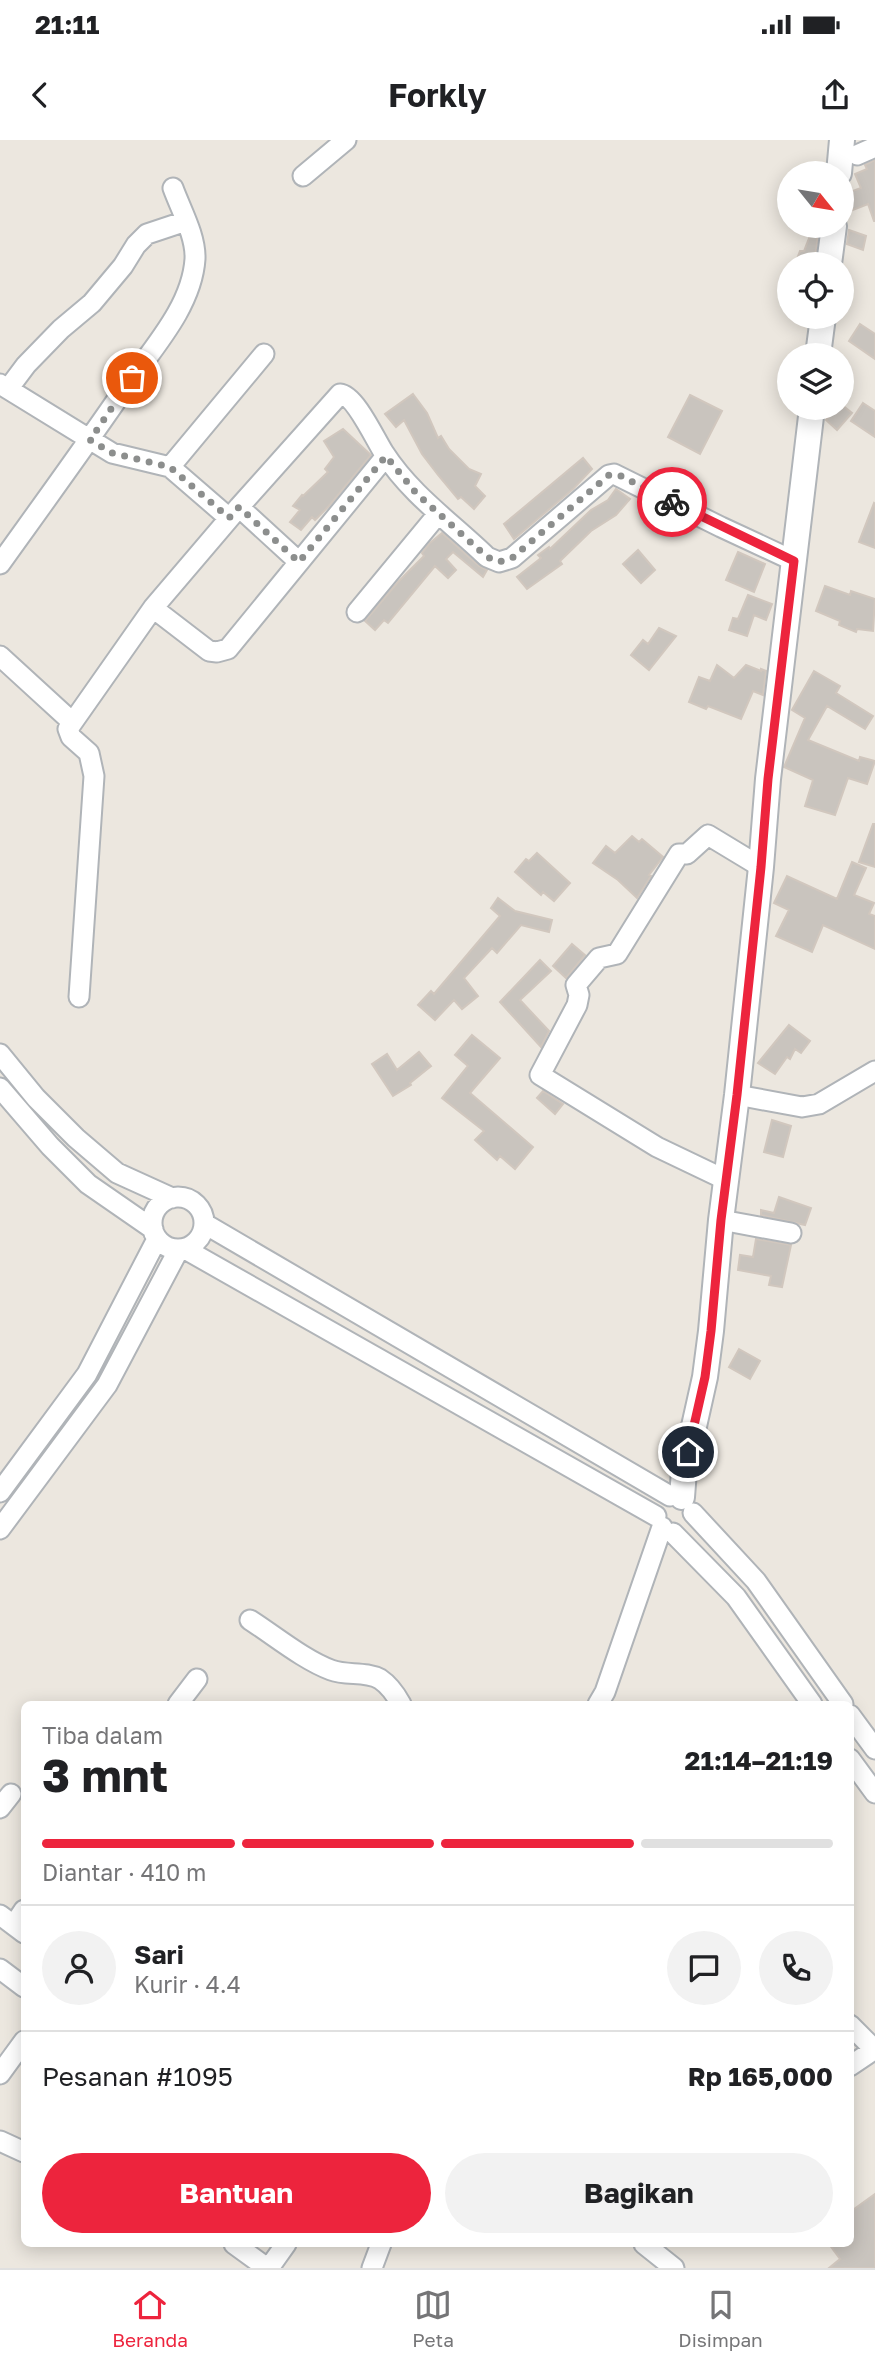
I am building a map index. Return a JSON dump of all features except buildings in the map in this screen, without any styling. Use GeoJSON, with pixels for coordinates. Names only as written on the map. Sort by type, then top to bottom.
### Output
{"type":"FeatureCollection","features":[{"type":"Feature","properties":{"kind":"street"},"geometry":{"type":"LineString","coordinates":[[303,176],[346,140]]}},
{"type":"Feature","properties":{"kind":"street"},"geometry":{"type":"LineString","coordinates":[[0,564],[90,440],[175,315],[192,280],[195,256],[173,188]]}},
{"type":"Feature","properties":{"kind":"street"},"geometry":{"type":"LineString","coordinates":[[186,222],[147,234],[141,239],[92,303],[4,386],[112,453],[170,467],[299,562]]}},
{"type":"Feature","properties":{"kind":"street"},"geometry":{"type":"LineString","coordinates":[[170,467],[264,354]]}},
{"type":"Feature","properties":{"kind":"street"},"geometry":{"type":"LineString","coordinates":[[79,998],[94,776],[89,753],[68,733],[71,721],[153,608],[234,512],[340,394],[351,399],[386,456],[416,493],[487,557],[499,562],[512,558],[609,475],[614,474],[794,561]]}},
{"type":"Feature","properties":{"kind":"street"},"geometry":{"type":"LineString","coordinates":[[663,1525],[685,1529],[692,1519],[681,1502],[684,1471],[705,1377],[737,1095],[768,779],[811,420]]}},
{"type":"Feature","properties":{"kind":"street"},"geometry":{"type":"LineString","coordinates":[[153,608],[209,651],[223,651],[233,643],[386,456]]}},
{"type":"Feature","properties":{"kind":"street"},"geometry":{"type":"LineString","coordinates":[[356,612],[439,514]]}},
{"type":"Feature","properties":{"kind":"street"},"geometry":{"type":"LineString","coordinates":[[0,656],[71,721]]}},
{"type":"Feature","properties":{"kind":"street"},"geometry":{"type":"LineString","coordinates":[[726,1180],[656,1147],[540,1075],[577,1004],[579,995],[576,985],[599,958],[617,954],[679,854],[687,854],[708,835],[761,867]]}},
{"type":"Feature","properties":{"kind":"street"},"geometry":{"type":"LineString","coordinates":[[0,1054],[36,1098],[76,1138],[117,1173],[172,1198],[190,1200],[203,1214],[205,1224],[202,1235],[195,1244],[182,1249],[107,1385],[0,1529]]}},
{"type":"Feature","properties":{"kind":"street"},"geometry":{"type":"LineString","coordinates":[[737,1095],[802,1107],[819,1104],[875,1071]]}},
{"type":"Feature","properties":{"kind":"street"},"geometry":{"type":"LineString","coordinates":[[0,1088],[50,1146],[88,1184],[155,1234],[164,1246],[182,1249],[663,1525],[736,1597],[810,1701]]}},
{"type":"Feature","properties":{"kind":"street"},"geometry":{"type":"LineString","coordinates":[[0,1492],[88,1374],[155,1234],[153,1219],[157,1209],[172,1198]]}},
{"type":"Feature","properties":{"kind":"street"},"geometry":{"type":"LineString","coordinates":[[721,1220],[791,1233]]}},
{"type":"Feature","properties":{"kind":"street"},"geometry":{"type":"LineString","coordinates":[[205,1224],[681,1502],[757,1581],[842,1701]]}},
{"type":"Feature","properties":{"kind":"street"},"geometry":{"type":"LineString","coordinates":[[26,1458],[44,1471]]}},
{"type":"Feature","properties":{"kind":"street"},"geometry":{"type":"LineString","coordinates":[[0,1476],[26,1458]]}},
{"type":"Feature","properties":{"kind":"street"},"geometry":{"type":"LineString","coordinates":[[600,1701],[663,1525],[659,1504],[681,1502]]}},
{"type":"Feature","properties":{"kind":"street"},"geometry":{"type":"LineString","coordinates":[[250,1620],[310,1660],[329,1669],[347,1675],[367,1675],[379,1679],[399,1701]]}},
{"type":"Feature","properties":{"kind":"street"},"geometry":{"type":"LineString","coordinates":[[180,1701],[197,1678]]}},
{"type":"Feature","properties":{"kind":"street"},"geometry":{"type":"LineString","coordinates":[[854,1720],[875,1749]]}},
{"type":"Feature","properties":{"kind":"street"},"geometry":{"type":"LineString","coordinates":[[854,1764],[875,1793]]}},
{"type":"Feature","properties":{"kind":"street"},"geometry":{"type":"LineString","coordinates":[[0,1969],[21,1985]]}},
{"type":"Feature","properties":{"kind":"street"},"geometry":{"type":"LineString","coordinates":[[854,2029],[875,2049],[854,2063]]}},
{"type":"Feature","properties":{"kind":"street"},"geometry":{"type":"LineString","coordinates":[[0,2074],[21,2045]]}},
{"type":"Feature","properties":{"kind":"street"},"geometry":{"type":"LineString","coordinates":[[0,2141],[21,2151]]}},
{"type":"Feature","properties":{"kind":"street"},"geometry":{"type":"LineString","coordinates":[[238,2247],[268,2268],[284,2247]]}},
{"type":"Feature","properties":{"kind":"street"},"geometry":{"type":"LineString","coordinates":[[372,2268],[380,2247]]}},
{"type":"Feature","properties":{"kind":"street"},"geometry":{"type":"LineString","coordinates":[[648,2247],[674,2268]]}},
{"type":"Feature","properties":{"kind":"way so far"},"geometry":{"type":"LineString","coordinates":[[132,378],[90,440],[112,453],[170,467],[229,518],[239,507],[299,562],[386,456],[416,493],[487,557],[499,562],[512,558],[609,475],[619,475],[672,502]]}},
{"type":"Feature","properties":{"kind":"route"},"geometry":{"type":"LineString","coordinates":[[672,502],[794,561],[768,779],[711,1331],[705,1377],[688,1452]]}}]}
